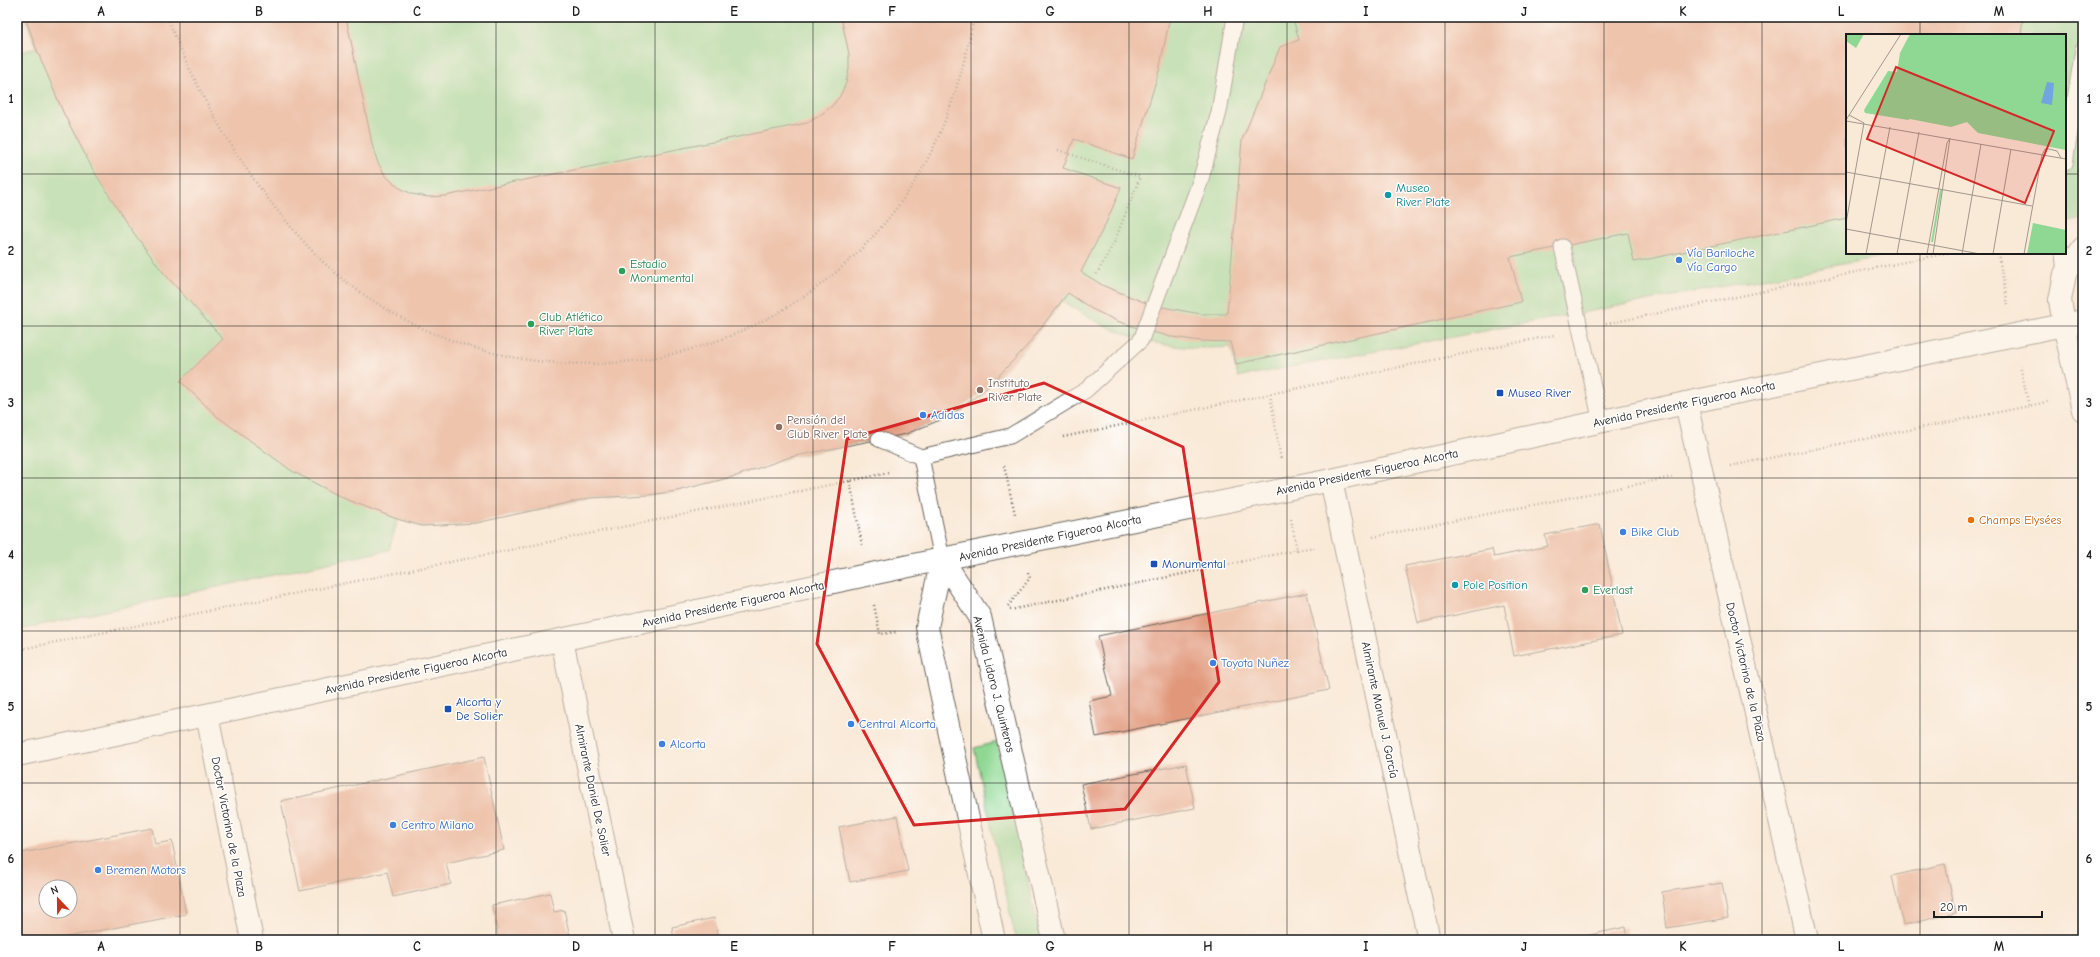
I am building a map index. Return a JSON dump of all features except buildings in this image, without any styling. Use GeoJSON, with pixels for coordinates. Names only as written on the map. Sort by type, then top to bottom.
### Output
{"type":"FeatureCollection","features":[{"type":"Feature","properties":{"kind":"street"},"geometry":{"type":"LineString","coordinates":[[2083,248],[2064,263],[2060,300],[2074,323],[2083,410]]}},
{"type":"Feature","properties":{"kind":"street","name":"Avenida Presidente Figueroa Alcorta"},"geometry":{"type":"LineString","coordinates":[[17,755],[942,560],[1331,480],[1686,403],[2074,323]]}},
{"type":"Feature","properties":{"kind":"street","name":"Doctor Victorino de la Plaza"},"geometry":{"type":"LineString","coordinates":[[1686,403],[1807,940]]}},
{"type":"Feature","properties":{"kind":"street","name":"Almirante Manuel J. García"},"geometry":{"type":"LineString","coordinates":[[1331,480],[1429,940]]}},
{"type":"Feature","properties":{"kind":"street"},"geometry":{"type":"LineString","coordinates":[[942,560],[927,627],[994,940]]}},
{"type":"Feature","properties":{"kind":"street","name":"Avenida Lidoro J. Quinteros"},"geometry":{"type":"LineString","coordinates":[[942,560],[980,617],[1054,940]]}},
{"type":"Feature","properties":{"kind":"street","name":"Almirante Daniel De Solier"},"geometry":{"type":"LineString","coordinates":[[562,640],[624,940]]}},
{"type":"Feature","properties":{"kind":"street","name":"Doctor Victorino de la Plaza"},"geometry":{"type":"LineString","coordinates":[[207,715],[252,940]]}},
{"type":"Feature","properties":{"kind":"lane"},"geometry":{"type":"LineString","coordinates":[[879,439],[921,457],[1010,436],[1086,390],[1141,340],[1200,182],[1219,112],[1235,17]]}},
{"type":"Feature","properties":{"kind":"lane"},"geometry":{"type":"LineString","coordinates":[[2066,157],[2083,49]]}},
{"type":"Feature","properties":{"kind":"lane"},"geometry":{"type":"LineString","coordinates":[[1562,247],[1601,422]]}},
{"type":"Feature","properties":{"kind":"lane"},"geometry":{"type":"LineString","coordinates":[[921,457],[942,560]]}},
{"type":"Feature","properties":{"kind":"path"},"geometry":{"type":"LineString","coordinates":[[167,17],[186,64],[210,112],[239,158],[271,203],[306,244],[337,274],[372,300],[409,322],[449,340],[491,353],[534,362],[577,365],[621,363],[665,356],[707,345],[747,330],[780,312],[828,280],[855,256],[884,224],[910,189],[932,151],[949,111],[967,50],[974,17]]}},
{"type":"Feature","properties":{"kind":"path"},"geometry":{"type":"LineString","coordinates":[[1058,150],[1140,177],[1114,243],[1096,275]]}},
{"type":"Feature","properties":{"kind":"path"},"geometry":{"type":"LineString","coordinates":[[1004,612],[1297,550]]}},
{"type":"Feature","properties":{"kind":"highlighted area"},"geometry":{"type":"Polygon","coordinates":[[[1044,383],[1183,447],[1219,682],[1125,809],[914,825],[817,644],[847,439],[1044,383]]]}},
{"type":"Feature","properties":{"kind":"green space","name":"Club Atlético River Plate"},"geometry":{"type":"Polygon","coordinates":[[[25,17],[2083,17],[2083,219],[2066,223],[2066,34],[1846,34],[1846,254],[1897,254],[1238,377],[1231,347],[1184,347],[1142,340],[1103,324],[1062,301],[1026,347],[987,388],[950,416],[906,434],[790,457],[736,476],[677,491],[649,495],[590,498],[476,523],[422,526],[398,519],[389,550],[17,630],[17,53],[36,48],[25,17]]]}},
{"type":"Feature","properties":{"kind":"green space"},"geometry":{"type":"Polygon","coordinates":[[[997,742],[1041,940],[1016,940],[974,748],[997,742]]]}},
{"type":"Feature","properties":{"kind":"place","name":"Museo River Plate"},"geometry":{"type":"Point","coordinates":[1388,195]}},
{"type":"Feature","properties":{"kind":"place","name":"Vía Bariloche Vía Cargo"},"geometry":{"type":"Point","coordinates":[1679,260]}},
{"type":"Feature","properties":{"kind":"place","name":"Estadio Monumental"},"geometry":{"type":"Point","coordinates":[622,271]}},
{"type":"Feature","properties":{"kind":"place","name":"Club Atlético River Plate"},"geometry":{"type":"Point","coordinates":[531,324]}},
{"type":"Feature","properties":{"kind":"place","name":"Instituto River Plate"},"geometry":{"type":"Point","coordinates":[980,390]}},
{"type":"Feature","properties":{"kind":"place","name":"Museo River"},"geometry":{"type":"Point","coordinates":[1500,393]}},
{"type":"Feature","properties":{"kind":"place","name":"Adidas"},"geometry":{"type":"Point","coordinates":[923,415]}},
{"type":"Feature","properties":{"kind":"place","name":"Pensión del Club River Plate"},"geometry":{"type":"Point","coordinates":[779,427]}},
{"type":"Feature","properties":{"kind":"place","name":"Champs Elysées"},"geometry":{"type":"Point","coordinates":[1971,520]}},
{"type":"Feature","properties":{"kind":"place","name":"Bike Club"},"geometry":{"type":"Point","coordinates":[1623,532]}},
{"type":"Feature","properties":{"kind":"place","name":"Monumental"},"geometry":{"type":"Point","coordinates":[1154,564]}},
{"type":"Feature","properties":{"kind":"place","name":"Pole Position"},"geometry":{"type":"Point","coordinates":[1455,585]}},
{"type":"Feature","properties":{"kind":"place","name":"Everlast"},"geometry":{"type":"Point","coordinates":[1585,590]}},
{"type":"Feature","properties":{"kind":"place","name":"Toyota Nuñez"},"geometry":{"type":"Point","coordinates":[1213,663]}},
{"type":"Feature","properties":{"kind":"place","name":"Alcorta y De Solier"},"geometry":{"type":"Point","coordinates":[448,709]}},
{"type":"Feature","properties":{"kind":"place","name":"Central Alcorta"},"geometry":{"type":"Point","coordinates":[851,724]}},
{"type":"Feature","properties":{"kind":"place","name":"Alcorta"},"geometry":{"type":"Point","coordinates":[662,744]}},
{"type":"Feature","properties":{"kind":"place","name":"Centro Milano"},"geometry":{"type":"Point","coordinates":[393,825]}},
{"type":"Feature","properties":{"kind":"place","name":"Bremen Motors"},"geometry":{"type":"Point","coordinates":[98,870]}}]}
